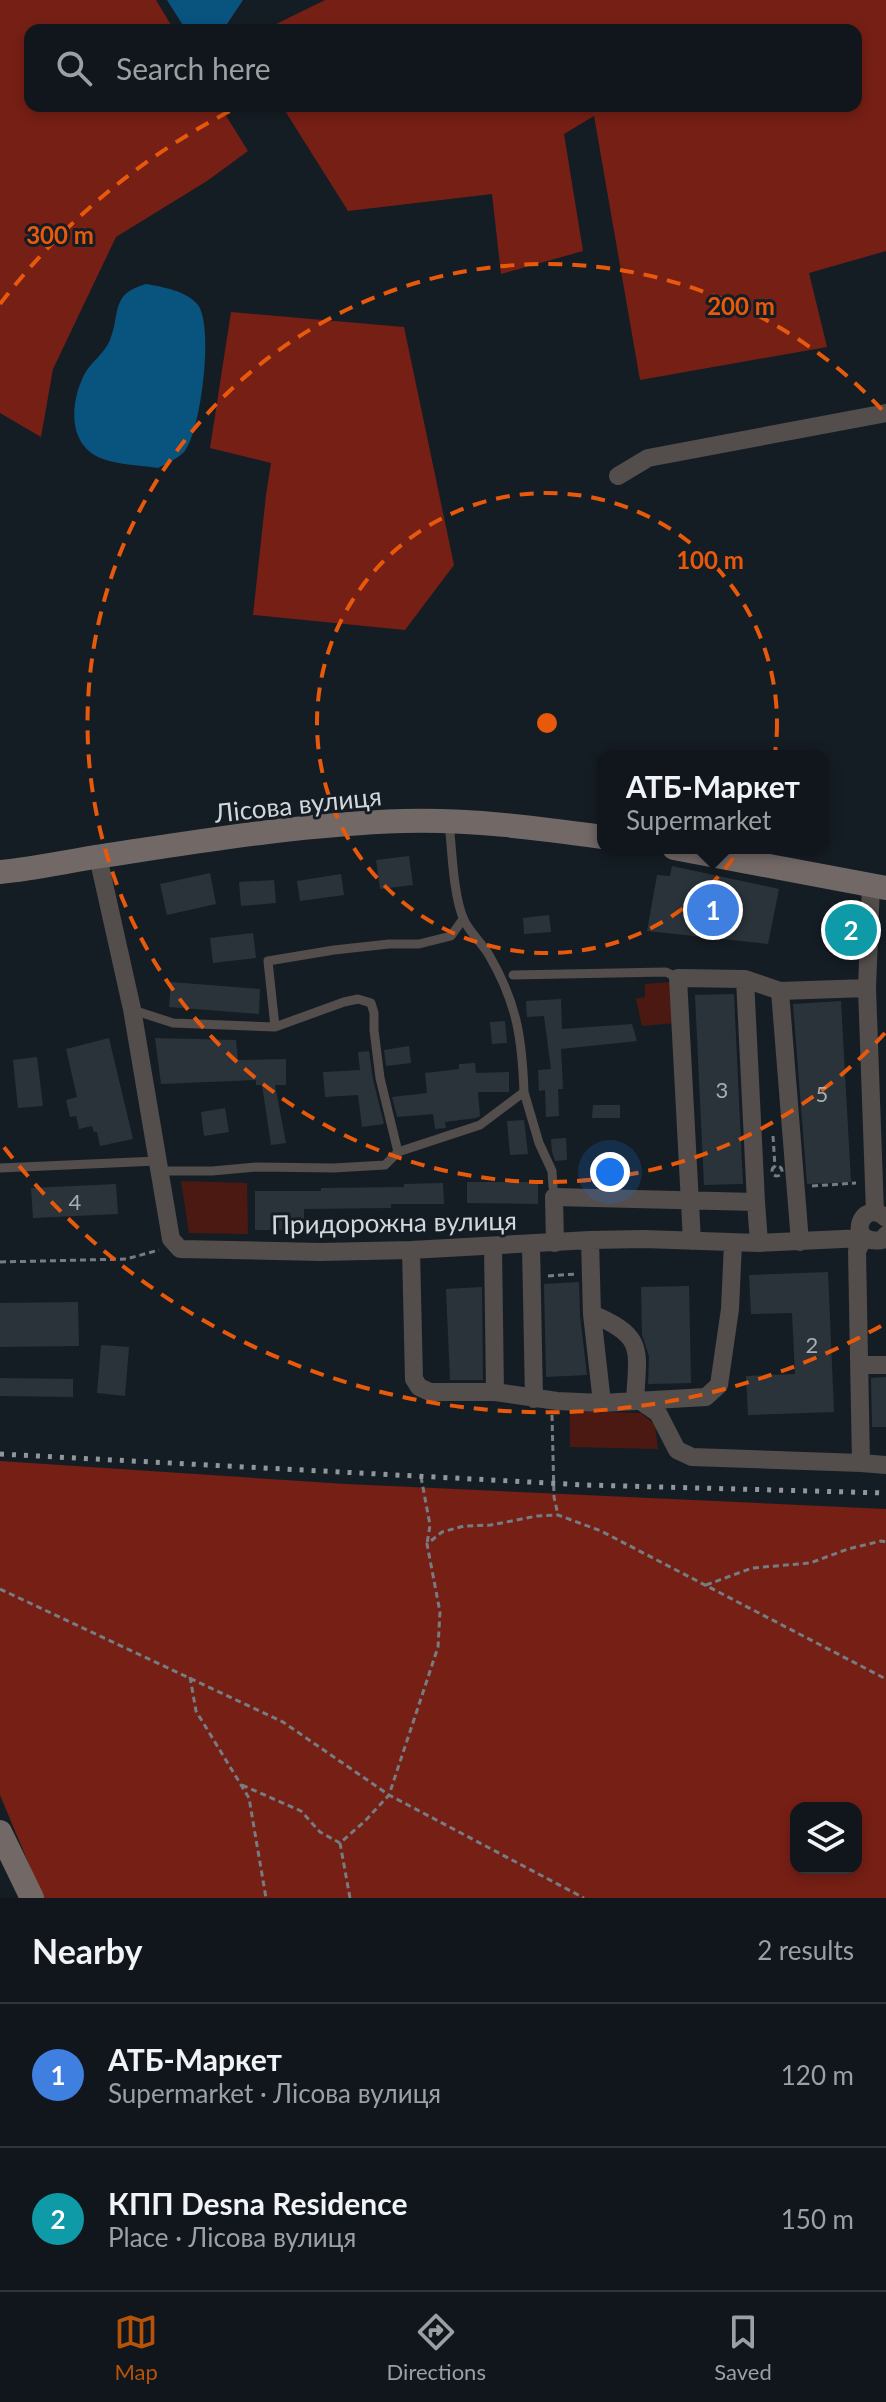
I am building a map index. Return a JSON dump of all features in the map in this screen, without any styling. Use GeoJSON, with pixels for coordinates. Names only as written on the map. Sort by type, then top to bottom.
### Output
{"type":"FeatureCollection","features":[{"type":"Feature","properties":{"kind":"main road","name":"Лісова вулиця"},"geometry":{"type":"LineString","coordinates":[[0,872],[243,836],[353,824],[405,821],[515,825],[597,836]]}},
{"type":"Feature","properties":{"kind":"main road"},"geometry":{"type":"LineString","coordinates":[[705,854],[878,887]]}},
{"type":"Feature","properties":{"kind":"main road"},"geometry":{"type":"LineString","coordinates":[[0,1832],[32,1898]]}},
{"type":"Feature","properties":{"kind":"street"},"geometry":{"type":"LineString","coordinates":[[618,476],[648,458],[886,413]]}},
{"type":"Feature","properties":{"kind":"street"},"geometry":{"type":"LineString","coordinates":[[98,857],[132,1009],[171,1239],[176,1246]]}},
{"type":"Feature","properties":{"kind":"street"},"geometry":{"type":"LineString","coordinates":[[878,887],[867,988],[878,1121],[877,1189],[880,1215],[868,1213],[861,1220],[860,1229],[880,1238]]}},
{"type":"Feature","properties":{"kind":"street"},"geometry":{"type":"LineString","coordinates":[[692,1241],[678,978],[745,979],[780,991],[867,988]]}},
{"type":"Feature","properties":{"kind":"street"},"geometry":{"type":"LineString","coordinates":[[745,979],[759,1243]]}},
{"type":"Feature","properties":{"kind":"street"},"geometry":{"type":"LineString","coordinates":[[780,991],[800,1242]]}},
{"type":"Feature","properties":{"kind":"street"},"geometry":{"type":"LineString","coordinates":[[555,1243],[554,1197],[756,1202]]}},
{"type":"Feature","properties":{"kind":"street"},"geometry":{"type":"LineString","coordinates":[[861,1463],[857,1251],[880,1238]]}},
{"type":"Feature","properties":{"kind":"street","name":"Придорожна вулиця"},"geometry":{"type":"LineString","coordinates":[[176,1246],[185,1251],[321,1252],[590,1240],[759,1243],[880,1238]]}},
{"type":"Feature","properties":{"kind":"street"},"geometry":{"type":"LineString","coordinates":[[590,1240],[592,1314],[602,1403]]}},
{"type":"Feature","properties":{"kind":"street"},"geometry":{"type":"LineString","coordinates":[[411,1250],[414,1379],[419,1387],[430,1392],[495,1392],[534,1399],[602,1403],[706,1397],[719,1385],[730,1309],[733,1243]]}},
{"type":"Feature","properties":{"kind":"street"},"geometry":{"type":"LineString","coordinates":[[531,1245],[534,1399]]}},
{"type":"Feature","properties":{"kind":"street"},"geometry":{"type":"LineString","coordinates":[[493,1246],[495,1392]]}},
{"type":"Feature","properties":{"kind":"street"},"geometry":{"type":"LineString","coordinates":[[592,1314],[627,1332],[635,1342],[638,1359],[637,1400]]}},
{"type":"Feature","properties":{"kind":"street"},"geometry":{"type":"LineString","coordinates":[[860,1365],[886,1365]]}},
{"type":"Feature","properties":{"kind":"street"},"geometry":{"type":"LineString","coordinates":[[637,1400],[658,1413],[677,1450],[692,1457],[886,1465]]}},
{"type":"Feature","properties":{"kind":"lane"},"geometry":{"type":"LineString","coordinates":[[449,822],[463,919],[489,954],[515,1010],[520,1028],[524,1092],[539,1143],[552,1171],[553,1187]]}},
{"type":"Feature","properties":{"kind":"lane"},"geometry":{"type":"LineString","coordinates":[[275,1027],[268,961],[334,950],[419,944],[451,936],[463,919]]}},
{"type":"Feature","properties":{"kind":"lane"},"geometry":{"type":"LineString","coordinates":[[513,975],[666,972],[678,978]]}},
{"type":"Feature","properties":{"kind":"lane"},"geometry":{"type":"LineString","coordinates":[[132,1009],[173,1023],[275,1027],[344,1002],[358,999],[371,1003],[380,1078],[398,1152]]}},
{"type":"Feature","properties":{"kind":"lane"},"geometry":{"type":"LineString","coordinates":[[0,1168],[158,1166],[212,1171],[257,1167],[385,1165],[398,1152],[480,1125],[524,1092]]}},
{"type":"Feature","properties":{"kind":"path"},"geometry":{"type":"LineString","coordinates":[[796,1187],[877,1189]]}},
{"type":"Feature","properties":{"kind":"path"},"geometry":{"type":"LineString","coordinates":[[0,1262],[126,1259],[176,1246]]}},
{"type":"Feature","properties":{"kind":"path"},"geometry":{"type":"LineString","coordinates":[[532,1276],[591,1274]]}},
{"type":"Feature","properties":{"kind":"path"},"geometry":{"type":"LineString","coordinates":[[557,1401],[552,1408],[551,1441],[558,1515]]}},
{"type":"Feature","properties":{"kind":"path"},"geometry":{"type":"LineString","coordinates":[[340,1843],[389,1795],[438,1647],[440,1612],[427,1544],[430,1525],[421,1477]]}},
{"type":"Feature","properties":{"kind":"path"},"geometry":{"type":"LineString","coordinates":[[427,1544],[442,1532],[464,1526],[558,1515],[601,1531],[886,1679]]}},
{"type":"Feature","properties":{"kind":"path"},"geometry":{"type":"LineString","coordinates":[[706,1585],[752,1568],[810,1563],[848,1549],[886,1542]]}},
{"type":"Feature","properties":{"kind":"path"},"geometry":{"type":"LineString","coordinates":[[0,1589],[283,1722],[389,1795],[584,1898]]}},
{"type":"Feature","properties":{"kind":"path"},"geometry":{"type":"LineString","coordinates":[[190,1677],[196,1711],[249,1798],[266,1898]]}},
{"type":"Feature","properties":{"kind":"path"},"geometry":{"type":"LineString","coordinates":[[239,1783],[301,1811],[320,1832],[340,1843]]}},
{"type":"Feature","properties":{"kind":"path"},"geometry":{"type":"LineString","coordinates":[[340,1843],[350,1898]]}},
{"type":"Feature","properties":{"kind":"shaded area"},"geometry":{"type":"Polygon","coordinates":[[[0,0],[156,0],[170,24],[24,24],[24,112],[224,112],[248,151],[207,181],[116,237],[53,369],[41,437],[0,413],[0,0]]]}},
{"type":"Feature","properties":{"kind":"shaded area"},"geometry":{"type":"Polygon","coordinates":[[[325,0],[886,0],[886,251],[809,273],[827,347],[640,380],[594,116],[564,134],[583,251],[501,274],[492,194],[348,211],[286,112],[862,112],[862,24],[276,24],[325,0]]]}},
{"type":"Feature","properties":{"kind":"shaded area"},"geometry":{"type":"Polygon","coordinates":[[[231,312],[404,327],[454,565],[405,630],[253,615],[271,463],[210,448],[231,312]]]}},
{"type":"Feature","properties":{"kind":"shaded area"},"geometry":{"type":"Polygon","coordinates":[[[671,982],[675,1023],[642,1026],[636,999],[645,997],[645,984],[671,982]]]}},
{"type":"Feature","properties":{"kind":"shaded area"},"geometry":{"type":"Polygon","coordinates":[[[181,1181],[247,1183],[248,1234],[189,1233],[181,1181]]]}},
{"type":"Feature","properties":{"kind":"shaded area"},"geometry":{"type":"Polygon","coordinates":[[[570,1411],[641,1413],[655,1425],[658,1449],[570,1447],[570,1411]]]}},
{"type":"Feature","properties":{"kind":"shaded area"},"geometry":{"type":"Polygon","coordinates":[[[0,1461],[346,1484],[886,1509],[886,1898],[43,1898],[0,1795],[0,1461]]]}},
{"type":"Feature","properties":{"kind":"water"},"geometry":{"type":"Polygon","coordinates":[[[167,0],[243,0],[227,24],[182,24],[167,0]]]}},
{"type":"Feature","properties":{"kind":"water"},"geometry":{"type":"Polygon","coordinates":[[[146,284],[174,290],[193,300],[203,317],[205,334],[203,379],[196,424],[184,452],[158,468],[123,464],[91,453],[77,434],[74,410],[79,386],[110,340],[122,299],[135,288],[146,284]]]}},
{"type":"Feature","properties":{"kind":"building"},"geometry":{"type":"Polygon","coordinates":[[[409,856],[413,885],[380,889],[376,860],[409,856]]]}},
{"type":"Feature","properties":{"kind":"building"},"geometry":{"type":"Polygon","coordinates":[[[672,866],[779,889],[768,944],[647,931],[657,875],[670,876],[672,866]]]}},
{"type":"Feature","properties":{"kind":"building"},"geometry":{"type":"Polygon","coordinates":[[[210,873],[216,904],[167,915],[160,884],[210,873]]]}},
{"type":"Feature","properties":{"kind":"building"},"geometry":{"type":"Polygon","coordinates":[[[341,874],[344,895],[300,901],[297,881],[341,874]]]}},
{"type":"Feature","properties":{"kind":"building"},"geometry":{"type":"Polygon","coordinates":[[[274,880],[276,903],[241,906],[239,882],[274,880]]]}},
{"type":"Feature","properties":{"kind":"building"},"geometry":{"type":"Polygon","coordinates":[[[549,915],[551,932],[524,934],[523,918],[549,915]]]}},
{"type":"Feature","properties":{"kind":"building"},"geometry":{"type":"Polygon","coordinates":[[[842,921],[858,922],[857,940],[841,938],[842,921]]]}},
{"type":"Feature","properties":{"kind":"building"},"geometry":{"type":"Polygon","coordinates":[[[253,933],[256,958],[213,963],[210,938],[253,933]]]}},
{"type":"Feature","properties":{"kind":"building"},"geometry":{"type":"Polygon","coordinates":[[[171,982],[260,989],[259,1014],[169,1007],[171,982]]]}},
{"type":"Feature","properties":{"kind":"building"},"geometry":{"type":"Polygon","coordinates":[[[734,994],[743,1184],[704,1185],[695,995],[734,994]]]}},
{"type":"Feature","properties":{"kind":"building"},"geometry":{"type":"Polygon","coordinates":[[[561,999],[562,1029],[632,1024],[637,1041],[561,1049],[563,1089],[558,1089],[559,1116],[546,1117],[545,1090],[539,1091],[538,1070],[551,1069],[544,1016],[527,1017],[526,1001],[561,999]]]}},
{"type":"Feature","properties":{"kind":"building"},"geometry":{"type":"Polygon","coordinates":[[[841,1001],[851,1182],[807,1184],[793,1004],[841,1001]]]}},
{"type":"Feature","properties":{"kind":"building"},"geometry":{"type":"Polygon","coordinates":[[[505,1021],[507,1043],[492,1044],[490,1022],[505,1021]]]}},
{"type":"Feature","properties":{"kind":"building"},"geometry":{"type":"Polygon","coordinates":[[[109,1038],[133,1139],[100,1146],[97,1132],[92,1126],[79,1129],[76,1116],[70,1117],[66,1100],[77,1097],[66,1049],[109,1038]]]}},
{"type":"Feature","properties":{"kind":"building"},"geometry":{"type":"Polygon","coordinates":[[[155,1038],[236,1040],[238,1060],[286,1059],[286,1085],[275,1085],[286,1143],[271,1145],[262,1085],[256,1085],[256,1080],[161,1084],[155,1038]]]}},
{"type":"Feature","properties":{"kind":"building"},"geometry":{"type":"Polygon","coordinates":[[[409,1046],[411,1063],[386,1066],[384,1050],[409,1046]]]}},
{"type":"Feature","properties":{"kind":"building"},"geometry":{"type":"Polygon","coordinates":[[[369,1051],[384,1124],[362,1127],[358,1095],[325,1097],[323,1072],[360,1070],[358,1052],[369,1051]]]}},
{"type":"Feature","properties":{"kind":"building"},"geometry":{"type":"Polygon","coordinates":[[[37,1057],[43,1106],[18,1108],[13,1060],[37,1057]]]}},
{"type":"Feature","properties":{"kind":"building"},"geometry":{"type":"Polygon","coordinates":[[[475,1063],[476,1073],[509,1072],[509,1092],[478,1092],[480,1116],[445,1122],[446,1128],[435,1129],[433,1114],[397,1117],[392,1097],[427,1093],[425,1073],[459,1069],[459,1064],[475,1063]]]}},
{"type":"Feature","properties":{"kind":"building"},"geometry":{"type":"Polygon","coordinates":[[[593,1105],[620,1105],[620,1118],[592,1118],[593,1105]]]}},
{"type":"Feature","properties":{"kind":"building"},"geometry":{"type":"Polygon","coordinates":[[[225,1108],[229,1132],[204,1136],[201,1112],[225,1108]]]}},
{"type":"Feature","properties":{"kind":"building"},"geometry":{"type":"Polygon","coordinates":[[[524,1120],[528,1154],[510,1155],[507,1121],[524,1120]]]}},
{"type":"Feature","properties":{"kind":"building"},"geometry":{"type":"Polygon","coordinates":[[[566,1138],[567,1160],[555,1161],[551,1139],[566,1138]]]}},
{"type":"Feature","properties":{"kind":"building"},"geometry":{"type":"Polygon","coordinates":[[[467,1182],[538,1182],[538,1204],[467,1203],[467,1182]]]}},
{"type":"Feature","properties":{"kind":"building"},"geometry":{"type":"Polygon","coordinates":[[[443,1183],[444,1204],[304,1209],[304,1230],[255,1230],[255,1191],[321,1191],[321,1188],[443,1183]]]}},
{"type":"Feature","properties":{"kind":"building"},"geometry":{"type":"Polygon","coordinates":[[[116,1184],[118,1214],[33,1218],[31,1188],[116,1184]]]}},
{"type":"Feature","properties":{"kind":"building"},"geometry":{"type":"Polygon","coordinates":[[[828,1272],[834,1412],[748,1415],[746,1376],[795,1374],[792,1313],[751,1314],[749,1275],[828,1272]]]}},
{"type":"Feature","properties":{"kind":"building"},"geometry":{"type":"Polygon","coordinates":[[[579,1282],[587,1375],[546,1377],[544,1284],[579,1282]]]}},
{"type":"Feature","properties":{"kind":"building"},"geometry":{"type":"Polygon","coordinates":[[[689,1286],[691,1383],[648,1384],[649,1356],[642,1335],[641,1287],[689,1286]]]}},
{"type":"Feature","properties":{"kind":"building"},"geometry":{"type":"Polygon","coordinates":[[[482,1287],[483,1380],[450,1380],[446,1289],[482,1287]]]}},
{"type":"Feature","properties":{"kind":"building"},"geometry":{"type":"Polygon","coordinates":[[[78,1302],[79,1346],[0,1347],[0,1303],[78,1302]]]}},
{"type":"Feature","properties":{"kind":"building"},"geometry":{"type":"Polygon","coordinates":[[[101,1345],[129,1347],[125,1396],[97,1393],[101,1345]]]}},
{"type":"Feature","properties":{"kind":"building"},"geometry":{"type":"Polygon","coordinates":[[[886,1377],[886,1427],[872,1427],[871,1378],[886,1377]]]}},
{"type":"Feature","properties":{"kind":"building"},"geometry":{"type":"Polygon","coordinates":[[[0,1378],[73,1379],[73,1397],[0,1396],[0,1378]]]}},
{"type":"Feature","properties":{"kind":"railway"},"geometry":{"type":"LineString","coordinates":[[0,1454],[586,1485],[886,1493]]}},
{"type":"Feature","properties":{"kind":"place","name":"АТБ-Маркет"},"geometry":{"type":"Point","coordinates":[713,910]}},
{"type":"Feature","properties":{"kind":"place","name":"КПП Desna Residence"},"geometry":{"type":"Point","coordinates":[851,930]}}]}
